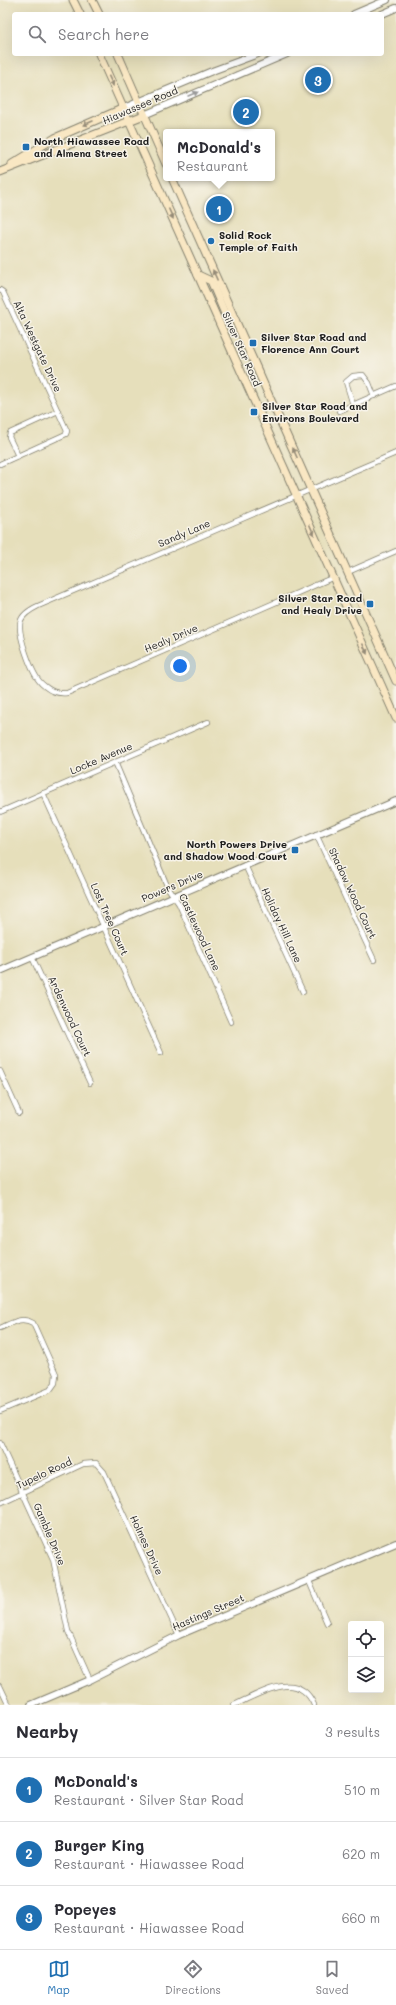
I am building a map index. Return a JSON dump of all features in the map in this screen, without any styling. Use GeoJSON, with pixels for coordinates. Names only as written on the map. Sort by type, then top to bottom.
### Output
{"type":"FeatureCollection","features":[{"type":"Feature","properties":{"kind":"main road"},"geometry":{"type":"LineString","coordinates":[[73,0],[79,12]]}},
{"type":"Feature","properties":{"kind":"main road"},"geometry":{"type":"LineString","coordinates":[[92,0],[98,12]]}},
{"type":"Feature","properties":{"kind":"main road","name":"Silver Star Road"},"geometry":{"type":"LineString","coordinates":[[100,56],[396,718]]}},
{"type":"Feature","properties":{"kind":"main road"},"geometry":{"type":"LineString","coordinates":[[119,56],[163,157]]}},
{"type":"Feature","properties":{"kind":"main road","name":"Hiawassee Road"},"geometry":{"type":"LineString","coordinates":[[0,172],[55,138],[124,108]]}},
{"type":"Feature","properties":{"kind":"main road","name":"Hiawassee Road"},"geometry":{"type":"LineString","coordinates":[[0,172],[144,115]]}},
{"type":"Feature","properties":{"kind":"main road","name":"Silver Star Road"},"geometry":{"type":"LineString","coordinates":[[173,181],[396,681]]}},
{"type":"Feature","properties":{"kind":"main road"},"geometry":{"type":"LineString","coordinates":[[198,275],[211,281],[225,314],[236,320]]}},
{"type":"Feature","properties":{"kind":"street"},"geometry":{"type":"LineString","coordinates":[[359,12],[387,0]]}},
{"type":"Feature","properties":{"kind":"street"},"geometry":{"type":"LineString","coordinates":[[384,13],[396,8]]}},
{"type":"Feature","properties":{"kind":"street","name":"Hiawassee Road"},"geometry":{"type":"LineString","coordinates":[[124,108],[212,71],[253,56]]}},
{"type":"Feature","properties":{"kind":"street","name":"Hiawassee Road"},"geometry":{"type":"LineString","coordinates":[[144,115],[282,56]]}},
{"type":"Feature","properties":{"kind":"street","name":"Alta Westgate Drive"},"geometry":{"type":"LineString","coordinates":[[0,290],[3,292],[67,431],[66,434],[0,464]]}},
{"type":"Feature","properties":{"kind":"street"},"geometry":{"type":"LineString","coordinates":[[353,405],[346,382],[353,376],[363,375],[369,383],[374,396]]}},
{"type":"Feature","properties":{"kind":"street"},"geometry":{"type":"LineString","coordinates":[[339,411],[396,386]]}},
{"type":"Feature","properties":{"kind":"street"},"geometry":{"type":"LineString","coordinates":[[18,456],[9,437],[10,433],[58,412]]}},
{"type":"Feature","properties":{"kind":"street","name":"Sandy Lane"},"geometry":{"type":"LineString","coordinates":[[29,660],[20,630],[21,620],[28,612],[38,606],[310,488],[396,453]]}},
{"type":"Feature","properties":{"kind":"street"},"geometry":{"type":"LineString","coordinates":[[348,572],[396,551]]}},
{"type":"Feature","properties":{"kind":"street","name":"Healy Drive"},"geometry":{"type":"LineString","coordinates":[[29,660],[40,682],[52,691],[59,694],[67,693],[334,578]]}},
{"type":"Feature","properties":{"kind":"street","name":"Locke Avenue"},"geometry":{"type":"LineString","coordinates":[[0,812],[208,722]]}},
{"type":"Feature","properties":{"kind":"street","name":"Castlewood Lane"},"geometry":{"type":"LineString","coordinates":[[115,762],[168,888],[231,1022]]}},
{"type":"Feature","properties":{"kind":"street","name":"Lost Tree Court"},"geometry":{"type":"LineString","coordinates":[[44,793],[161,1053]]}},
{"type":"Feature","properties":{"kind":"street","name":"Powers Drive"},"geometry":{"type":"LineString","coordinates":[[0,971],[316,834],[396,801]]}},
{"type":"Feature","properties":{"kind":"street","name":"Shadow Wood Court"},"geometry":{"type":"LineString","coordinates":[[316,834],[374,960]]}},
{"type":"Feature","properties":{"kind":"street","name":"Holiday Hill Lane"},"geometry":{"type":"LineString","coordinates":[[245,865],[303,992]]}},
{"type":"Feature","properties":{"kind":"street","name":"Ardenwood Court"},"geometry":{"type":"LineString","coordinates":[[32,957],[90,1083]]}},
{"type":"Feature","properties":{"kind":"street"},"geometry":{"type":"LineString","coordinates":[[0,1071],[19,1113]]}},
{"type":"Feature","properties":{"kind":"street"},"geometry":{"type":"LineString","coordinates":[[0,1328],[20,1319],[27,1319],[33,1323],[56,1374],[55,1383],[50,1390],[0,1412]]}},
{"type":"Feature","properties":{"kind":"street","name":"Gamble Drive"},"geometry":{"type":"LineString","coordinates":[[0,1443],[53,1559],[68,1631],[90,1680]]}},
{"type":"Feature","properties":{"kind":"street","name":"Tupelo Road"},"geometry":{"type":"LineString","coordinates":[[0,1503],[84,1464],[96,1463]]}},
{"type":"Feature","properties":{"kind":"street","name":"Holmes Drive"},"geometry":{"type":"LineString","coordinates":[[96,1463],[104,1472],[179,1635]]}},
{"type":"Feature","properties":{"kind":"street","name":"Hastings Street"},"geometry":{"type":"LineString","coordinates":[[31,1705],[90,1680],[179,1635],[396,1543]]}},
{"type":"Feature","properties":{"kind":"street"},"geometry":{"type":"LineString","coordinates":[[309,1581],[327,1623]]}},
{"type":"Feature","properties":{"kind":"street"},"geometry":{"type":"LineString","coordinates":[[234,1705],[280,1686],[290,1685],[298,1687],[307,1694],[314,1705]]}},
{"type":"Feature","properties":{"kind":"street"},"geometry":{"type":"LineString","coordinates":[[0,1686],[9,1705]]}},
{"type":"Feature","properties":{"kind":"place","name":"Popeyes"},"geometry":{"type":"Point","coordinates":[318,80]}},
{"type":"Feature","properties":{"kind":"place","name":"Burger King"},"geometry":{"type":"Point","coordinates":[246,112]}},
{"type":"Feature","properties":{"kind":"place","name":"North Hiawassee Road and Almena Street"},"geometry":{"type":"Point","coordinates":[26,147]}},
{"type":"Feature","properties":{"kind":"place","name":"McDonald's"},"geometry":{"type":"Point","coordinates":[219,209]}},
{"type":"Feature","properties":{"kind":"place","name":"Solid Rock Temple of Faith"},"geometry":{"type":"Point","coordinates":[211,241]}},
{"type":"Feature","properties":{"kind":"place","name":"Silver Star Road and Florence Ann Court"},"geometry":{"type":"Point","coordinates":[253,343]}},
{"type":"Feature","properties":{"kind":"place","name":"Silver Star Road and Environs Boulevard"},"geometry":{"type":"Point","coordinates":[254,412]}},
{"type":"Feature","properties":{"kind":"place","name":"Silver Star Road and Healy Drive"},"geometry":{"type":"Point","coordinates":[370,604]}},
{"type":"Feature","properties":{"kind":"place","name":"North Powers Drive and Shadow Wood Court"},"geometry":{"type":"Point","coordinates":[295,850]}}]}
